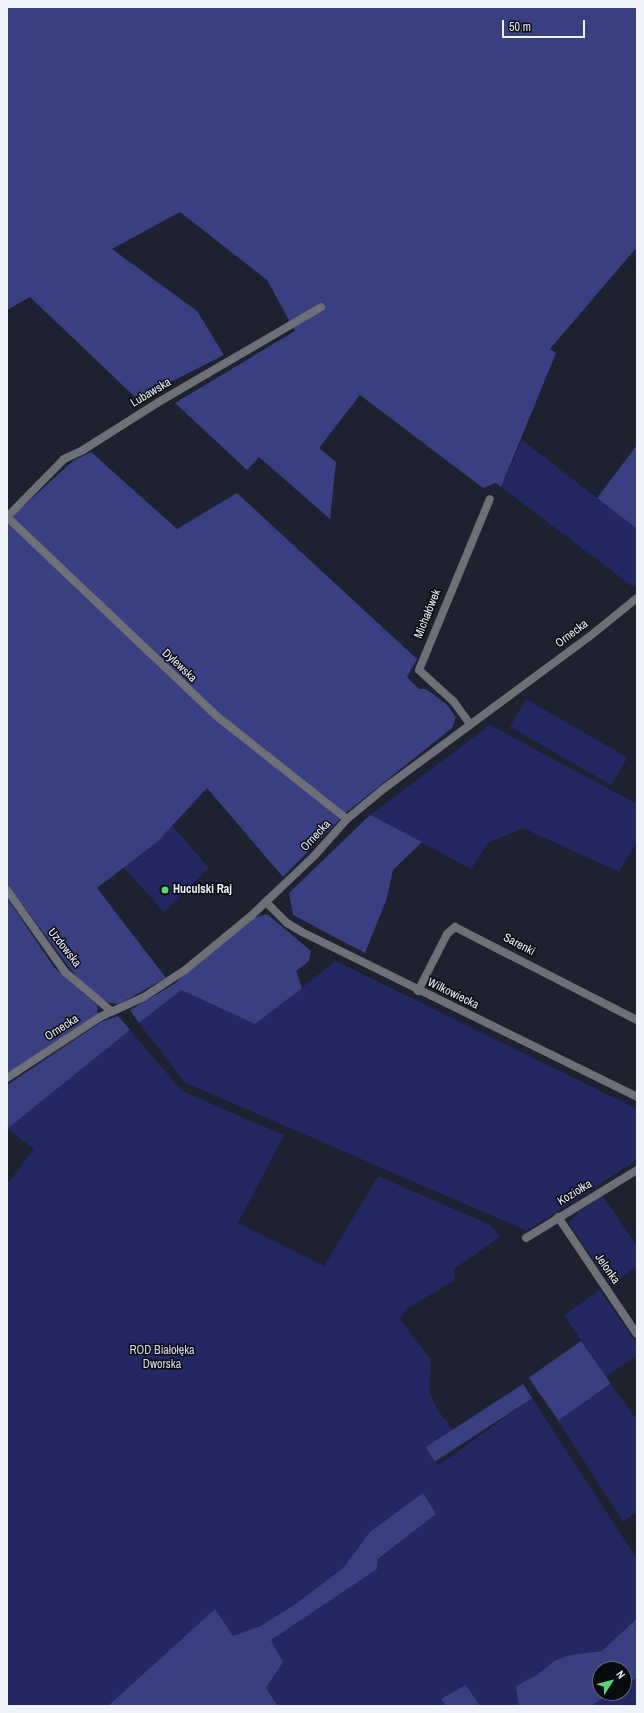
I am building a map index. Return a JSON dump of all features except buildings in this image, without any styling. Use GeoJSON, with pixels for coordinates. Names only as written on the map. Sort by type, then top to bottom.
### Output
{"type":"FeatureCollection","features":[{"type":"Feature","properties":{"kind":"street","name":"Lubawska"},"geometry":{"type":"LineString","coordinates":[[7,517],[64,458],[84,450],[138,414],[321,307]]}},
{"type":"Feature","properties":{"kind":"street","name":"Michałówek"},"geometry":{"type":"LineString","coordinates":[[470,724],[453,701],[419,670],[490,499]]}},
{"type":"Feature","properties":{"kind":"street","name":"Dylewska"},"geometry":{"type":"LineString","coordinates":[[7,517],[219,718],[347,819]]}},
{"type":"Feature","properties":{"kind":"street","name":"Ornecka"},"geometry":{"type":"LineString","coordinates":[[7,1078],[111,1011],[161,986],[266,902],[316,855],[347,819],[382,790],[589,637],[637,598]]}},
{"type":"Feature","properties":{"kind":"street","name":"Uzdowska"},"geometry":{"type":"LineString","coordinates":[[7,890],[65,972],[111,1011]]}},
{"type":"Feature","properties":{"kind":"street","name":"Wilkowiecka"},"geometry":{"type":"LineString","coordinates":[[266,902],[287,923],[302,932],[418,991],[637,1097]]}},
{"type":"Feature","properties":{"kind":"street","name":"Sarenki"},"geometry":{"type":"LineString","coordinates":[[418,991],[447,934],[455,927],[637,1020]]}},
{"type":"Feature","properties":{"kind":"street","name":"Koziołka"},"geometry":{"type":"LineString","coordinates":[[526,1238],[637,1170]]}},
{"type":"Feature","properties":{"kind":"street","name":"Jelonka"},"geometry":{"type":"LineString","coordinates":[[558,1217],[637,1334]]}},
{"type":"Feature","properties":{"kind":"green space"},"geometry":{"type":"Polygon","coordinates":[[[522,440],[637,529],[637,584],[633,587],[501,487],[522,440]]]}},
{"type":"Feature","properties":{"kind":"green space"},"geometry":{"type":"Polygon","coordinates":[[[526,699],[627,758],[611,785],[510,727],[526,699]]]}},
{"type":"Feature","properties":{"kind":"green space"},"geometry":{"type":"Polygon","coordinates":[[[490,725],[637,804],[637,842],[619,872],[523,828],[488,843],[471,869],[370,815],[490,725]]]}},
{"type":"Feature","properties":{"kind":"green space","name":"Huculski Raj"},"geometry":{"type":"Polygon","coordinates":[[[172,825],[209,868],[164,912],[124,868],[156,843],[172,825]]]}},
{"type":"Feature","properties":{"kind":"green space"},"geometry":{"type":"Polygon","coordinates":[[[336,961],[637,1109],[637,1160],[527,1231],[184,1082],[139,1023],[181,990],[255,1024],[336,961]]]}},
{"type":"Feature","properties":{"kind":"green space","name":"ROD Białołęka Dworska"},"geometry":{"type":"Polygon","coordinates":[[[130,1030],[182,1091],[284,1135],[238,1223],[324,1266],[378,1176],[491,1225],[500,1237],[454,1269],[455,1280],[410,1307],[399,1318],[431,1360],[429,1391],[437,1409],[456,1434],[429,1453],[439,1465],[532,1398],[637,1559],[637,1617],[602,1651],[570,1655],[554,1661],[537,1675],[517,1686],[519,1706],[480,1706],[466,1685],[441,1699],[446,1706],[278,1706],[266,1688],[283,1662],[271,1640],[319,1606],[436,1514],[370,1532],[343,1568],[297,1603],[261,1626],[233,1636],[215,1609],[108,1706],[7,1706],[7,1180],[9,1182],[34,1149],[7,1129],[130,1030]]]}},
{"type":"Feature","properties":{"kind":"green space"},"geometry":{"type":"Polygon","coordinates":[[[602,1195],[637,1246],[637,1266],[611,1285],[570,1226],[570,1222],[579,1211],[602,1195]]]}},
{"type":"Feature","properties":{"kind":"green space"},"geometry":{"type":"Polygon","coordinates":[[[600,1290],[637,1344],[637,1355],[606,1377],[564,1315],[600,1290]]]}},
{"type":"Feature","properties":{"kind":"green space"},"geometry":{"type":"Polygon","coordinates":[[[611,1384],[637,1420],[637,1512],[623,1522],[557,1419],[611,1384]]]}},
{"type":"Feature","properties":{"kind":"green space"},"geometry":{"type":"Polygon","coordinates":[[[637,1678],[637,1701],[631,1706],[591,1706],[599,1701],[632,1701],[632,1681],[637,1678]]]}},
{"type":"Feature","properties":{"kind":"shaded area"},"geometry":{"type":"Polygon","coordinates":[[[7,7],[637,7],[637,247],[550,349],[556,353],[501,487],[496,483],[483,488],[360,395],[319,448],[336,462],[330,519],[259,457],[247,470],[175,403],[295,331],[267,280],[180,212],[112,249],[197,311],[224,355],[137,399],[30,297],[7,310],[7,7]]]}},
{"type":"Feature","properties":{"kind":"shaded area"},"geometry":{"type":"Polygon","coordinates":[[[637,445],[637,529],[597,498],[637,445]]]}},
{"type":"Feature","properties":{"kind":"shaded area"},"geometry":{"type":"Polygon","coordinates":[[[91,452],[177,529],[237,493],[417,659],[407,677],[419,689],[426,689],[446,704],[456,717],[452,728],[347,812],[283,877],[207,788],[156,843],[97,888],[166,978],[119,1004],[104,1002],[78,979],[7,884],[7,521],[73,461],[91,452]]]}},
{"type":"Feature","properties":{"kind":"shaded area"},"geometry":{"type":"Polygon","coordinates":[[[370,815],[422,842],[393,870],[387,898],[365,953],[293,915],[289,893],[370,815]]]}},
{"type":"Feature","properties":{"kind":"shaded area"},"geometry":{"type":"Polygon","coordinates":[[[7,898],[54,967],[98,1006],[97,1014],[92,1019],[7,1075],[7,898]]]}},
{"type":"Feature","properties":{"kind":"shaded area"},"geometry":{"type":"Polygon","coordinates":[[[267,914],[311,951],[309,961],[296,971],[302,988],[255,1024],[181,990],[139,1023],[130,1010],[174,984],[218,944],[253,918],[267,914]]]}},
{"type":"Feature","properties":{"kind":"shaded area"},"geometry":{"type":"Polygon","coordinates":[[[118,1016],[130,1030],[7,1129],[7,1085],[101,1022],[118,1016]]]}},
{"type":"Feature","properties":{"kind":"shaded area"},"geometry":{"type":"Polygon","coordinates":[[[581,1341],[611,1384],[558,1420],[529,1378],[581,1341]]]}},
{"type":"Feature","properties":{"kind":"shaded area"},"geometry":{"type":"Polygon","coordinates":[[[523,1384],[532,1398],[435,1461],[426,1447],[523,1384]]]}},
{"type":"Feature","properties":{"kind":"shaded area"},"geometry":{"type":"Polygon","coordinates":[[[423,1493],[436,1514],[378,1559],[377,1569],[271,1640],[283,1662],[266,1688],[278,1706],[108,1706],[215,1609],[233,1636],[261,1626],[297,1603],[343,1568],[370,1532],[423,1493]]]}},
{"type":"Feature","properties":{"kind":"shaded area"},"geometry":{"type":"Polygon","coordinates":[[[637,1618],[637,1678],[632,1681],[632,1661],[592,1661],[592,1701],[599,1701],[591,1706],[519,1706],[516,1686],[537,1675],[554,1661],[570,1655],[602,1651],[637,1618]]]}},
{"type":"Feature","properties":{"kind":"shaded area"},"geometry":{"type":"Polygon","coordinates":[[[466,1685],[480,1706],[446,1706],[441,1699],[466,1685]]]}},
{"type":"Feature","properties":{"kind":"place","name":"Huculski Raj"},"geometry":{"type":"Point","coordinates":[165,890]}}]}
